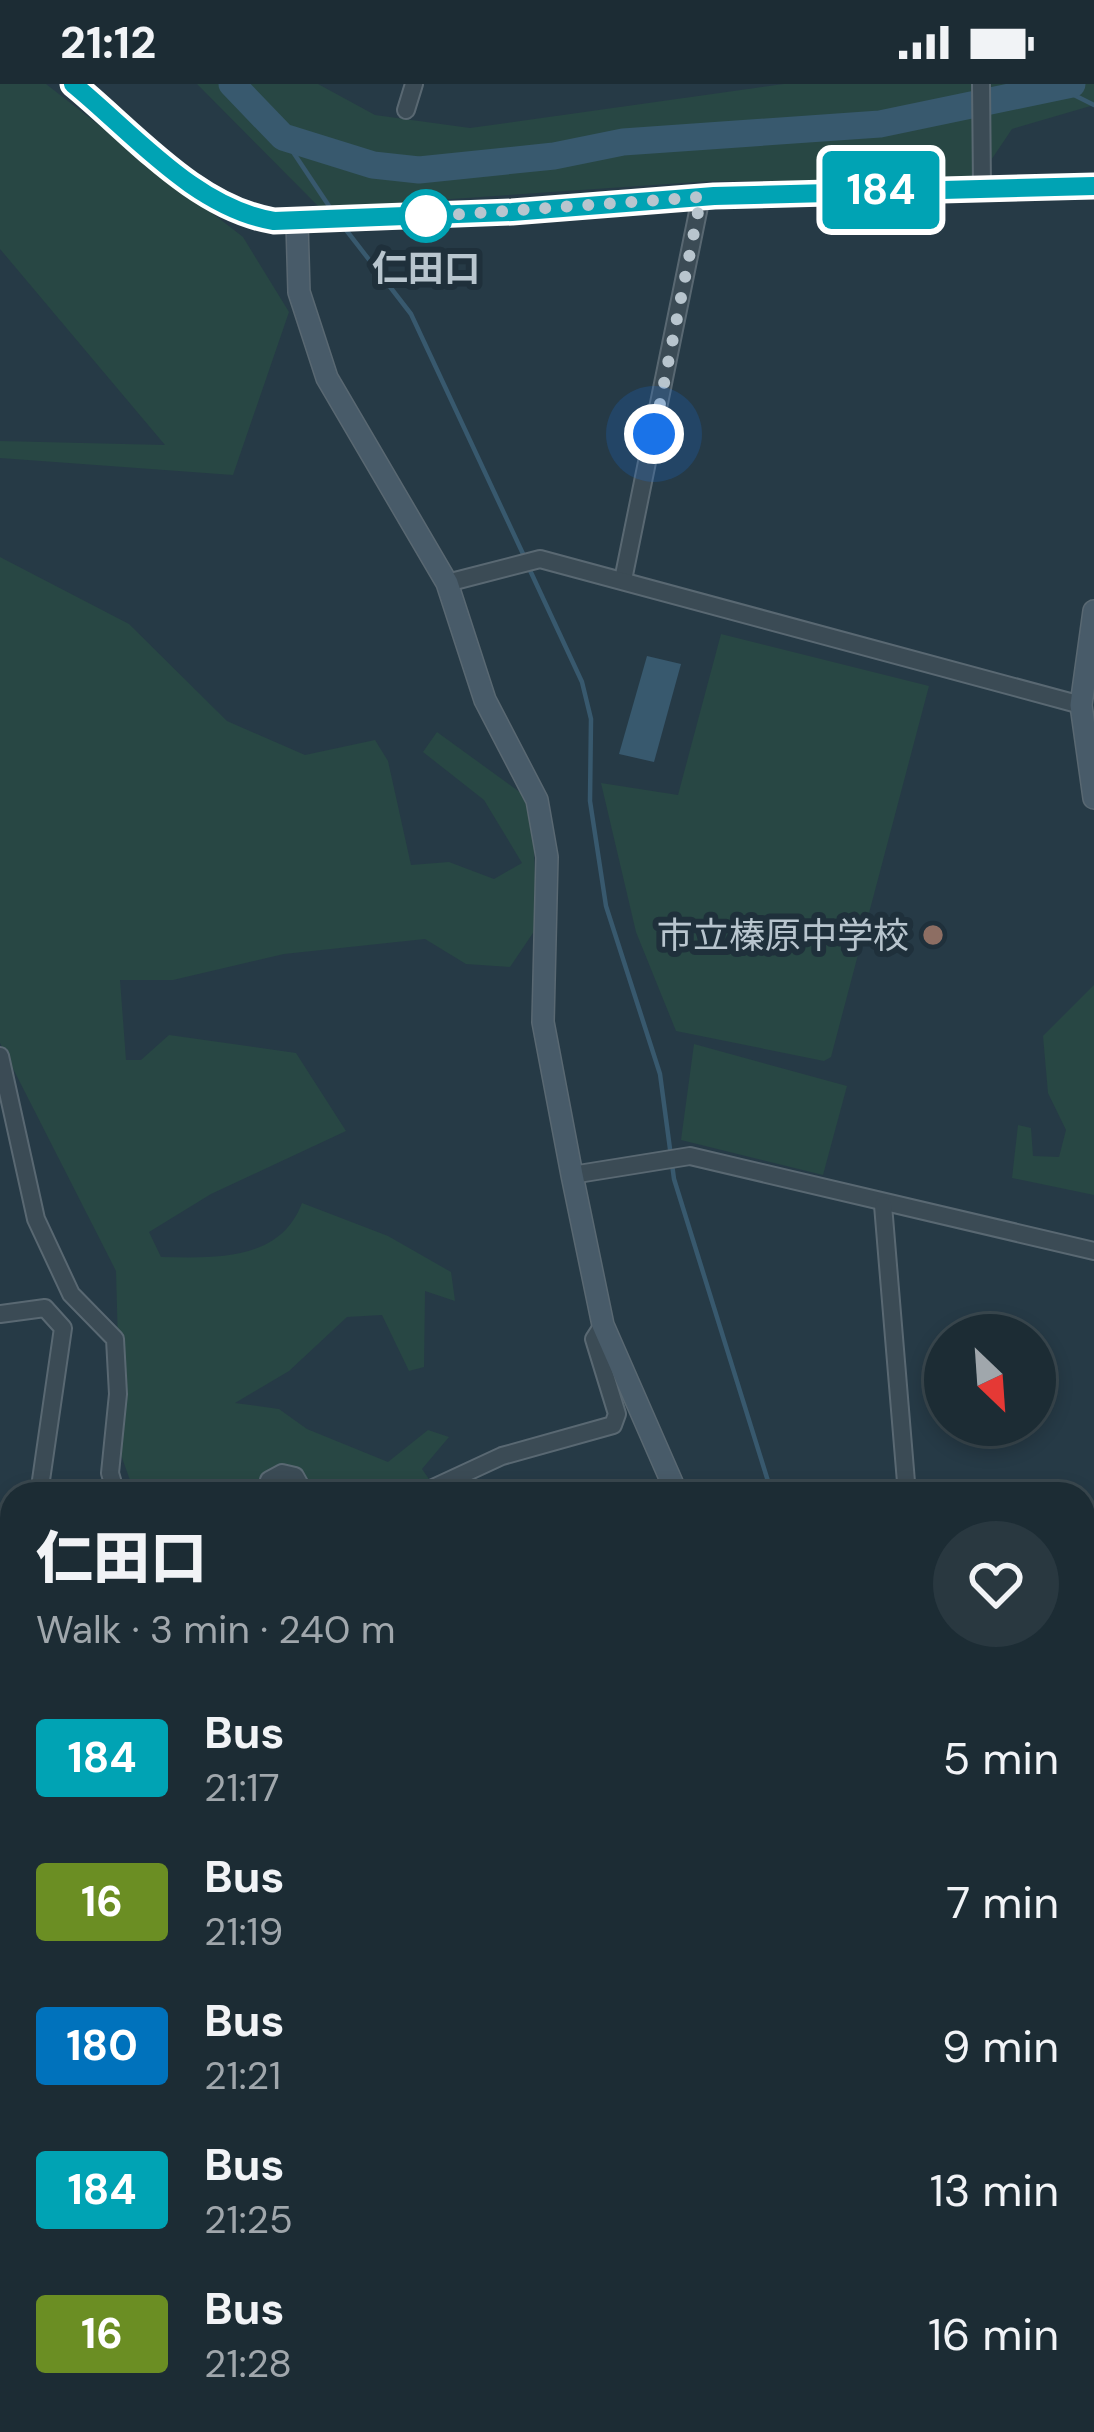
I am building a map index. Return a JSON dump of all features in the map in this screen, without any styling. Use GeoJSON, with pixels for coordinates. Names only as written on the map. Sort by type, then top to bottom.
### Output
{"type":"FeatureCollection","features":[{"type":"Feature","properties":{"kind":"street"},"geometry":{"type":"LineString","coordinates":[[73,84],[200,191],[250,217],[297,223],[701,197],[1094,186]]}},
{"type":"Feature","properties":{"kind":"street"},"geometry":{"type":"LineString","coordinates":[[406,110],[414,84]]}},
{"type":"Feature","properties":{"kind":"street"},"geometry":{"type":"LineString","coordinates":[[981,84],[982,186]]}},
{"type":"Feature","properties":{"kind":"street"},"geometry":{"type":"LineString","coordinates":[[623,580],[701,197]]}},
{"type":"Feature","properties":{"kind":"street"},"geometry":{"type":"LineString","coordinates":[[297,223],[299,292],[327,378],[447,583],[485,700],[537,800],[547,857],[543,1022],[572,1175],[603,1325],[672,1482]]}},
{"type":"Feature","properties":{"kind":"street"},"geometry":{"type":"LineString","coordinates":[[447,583],[536,560],[1081,705]]}},
{"type":"Feature","properties":{"kind":"street"},"geometry":{"type":"LineString","coordinates":[[1094,611],[1081,705],[1094,798]]}},
{"type":"Feature","properties":{"kind":"street"},"geometry":{"type":"LineString","coordinates":[[0,1056],[36,1220],[60,1277],[115,1339],[118,1394],[113,1482]]}},
{"type":"Feature","properties":{"kind":"street"},"geometry":{"type":"LineString","coordinates":[[572,1175],[690,1156],[1094,1252]]}},
{"type":"Feature","properties":{"kind":"street"},"geometry":{"type":"LineString","coordinates":[[883,1205],[906,1482]]}},
{"type":"Feature","properties":{"kind":"street"},"geometry":{"type":"LineString","coordinates":[[45,1308],[60,1277]]}},
{"type":"Feature","properties":{"kind":"street"},"geometry":{"type":"LineString","coordinates":[[0,1314],[45,1308]]}},
{"type":"Feature","properties":{"kind":"street"},"geometry":{"type":"LineString","coordinates":[[41,1482],[63,1347],[63,1328],[45,1308]]}},
{"type":"Feature","properties":{"kind":"street"},"geometry":{"type":"LineString","coordinates":[[446,1482],[502,1456],[613,1425],[616,1414],[594,1339],[603,1325]]}},
{"type":"Feature","properties":{"kind":"street"},"geometry":{"type":"LineString","coordinates":[[269,1482],[282,1473],[295,1476],[298,1482]]}},
{"type":"Feature","properties":{"kind":"green space"},"geometry":{"type":"Polygon","coordinates":[[[0,84],[46,84],[243,237],[289,312],[233,475],[0,458],[0,441],[165,445],[0,249],[0,84]]]}},
{"type":"Feature","properties":{"kind":"green space"},"geometry":{"type":"Polygon","coordinates":[[[197,84],[318,84],[375,115],[470,128],[784,84],[1094,84],[1094,105],[1012,129],[977,181],[711,181],[320,208],[197,84]]]}},
{"type":"Feature","properties":{"kind":"green space"},"geometry":{"type":"Polygon","coordinates":[[[0,557],[129,624],[227,721],[305,755],[375,740],[388,761],[411,865],[449,862],[494,879],[522,863],[484,800],[423,752],[437,732],[532,801],[537,927],[510,967],[466,964],[425,939],[284,954],[173,980],[120,980],[126,1060],[141,1060],[169,1035],[296,1053],[346,1131],[211,1194],[149,1232],[161,1257],[223,1256],[262,1246],[292,1222],[302,1203],[388,1236],[451,1272],[455,1301],[425,1291],[424,1367],[409,1371],[382,1315],[347,1317],[289,1371],[235,1403],[279,1409],[307,1429],[388,1462],[428,1430],[449,1437],[422,1469],[431,1482],[131,1482],[121,1455],[116,1271],[0,1043],[0,557]]]}},
{"type":"Feature","properties":{"kind":"green space"},"geometry":{"type":"Polygon","coordinates":[[[721,634],[929,686],[831,1057],[824,1061],[676,1031],[636,932],[601,783],[678,795],[721,634]]]}},
{"type":"Feature","properties":{"kind":"green space"},"geometry":{"type":"Polygon","coordinates":[[[1094,985],[1094,1195],[1012,1178],[1018,1125],[1031,1128],[1033,1156],[1059,1157],[1066,1130],[1048,1093],[1043,1036],[1094,985]]]}},
{"type":"Feature","properties":{"kind":"green space"},"geometry":{"type":"Polygon","coordinates":[[[694,1044],[847,1086],[823,1175],[681,1140],[694,1044]]]}},
{"type":"Feature","properties":{"kind":"water"},"geometry":{"type":"Polygon","coordinates":[[[647,656],[681,664],[654,762],[619,754],[647,656]]]}},
{"type":"Feature","properties":{"kind":"waterway"},"geometry":{"type":"LineString","coordinates":[[232,84],[283,137],[373,165],[419,170],[554,156],[623,142],[880,124],[1072,84]]}},
{"type":"Feature","properties":{"kind":"waterway"},"geometry":{"type":"LineString","coordinates":[[1062,89],[1094,105]]}},
{"type":"Feature","properties":{"kind":"waterway"},"geometry":{"type":"LineString","coordinates":[[283,137],[333,212]]}},
{"type":"Feature","properties":{"kind":"waterway"},"geometry":{"type":"LineString","coordinates":[[343,226],[411,314],[524,556]]}},
{"type":"Feature","properties":{"kind":"waterway"},"geometry":{"type":"LineString","coordinates":[[528,566],[582,682],[591,719],[590,801],[606,906],[660,1074],[674,1179],[768,1482]]}},
{"type":"Feature","properties":{"kind":"bus line","name":"184"},"geometry":{"type":"LineString","coordinates":[[73,84],[200,191],[250,217],[274,221],[512,212],[714,196],[1094,186]]}},
{"type":"Feature","properties":{"kind":"place","name":"仁田口"},"geometry":{"type":"Point","coordinates":[426,216]}},
{"type":"Feature","properties":{"kind":"place","name":"市立榛原中学校"},"geometry":{"type":"Point","coordinates":[933,935]}},
{"type":"Feature","properties":{"kind":"route"},"geometry":{"type":"LineString","coordinates":[[426,216],[421,217],[701,197],[700,222],[654,434]]}}]}
